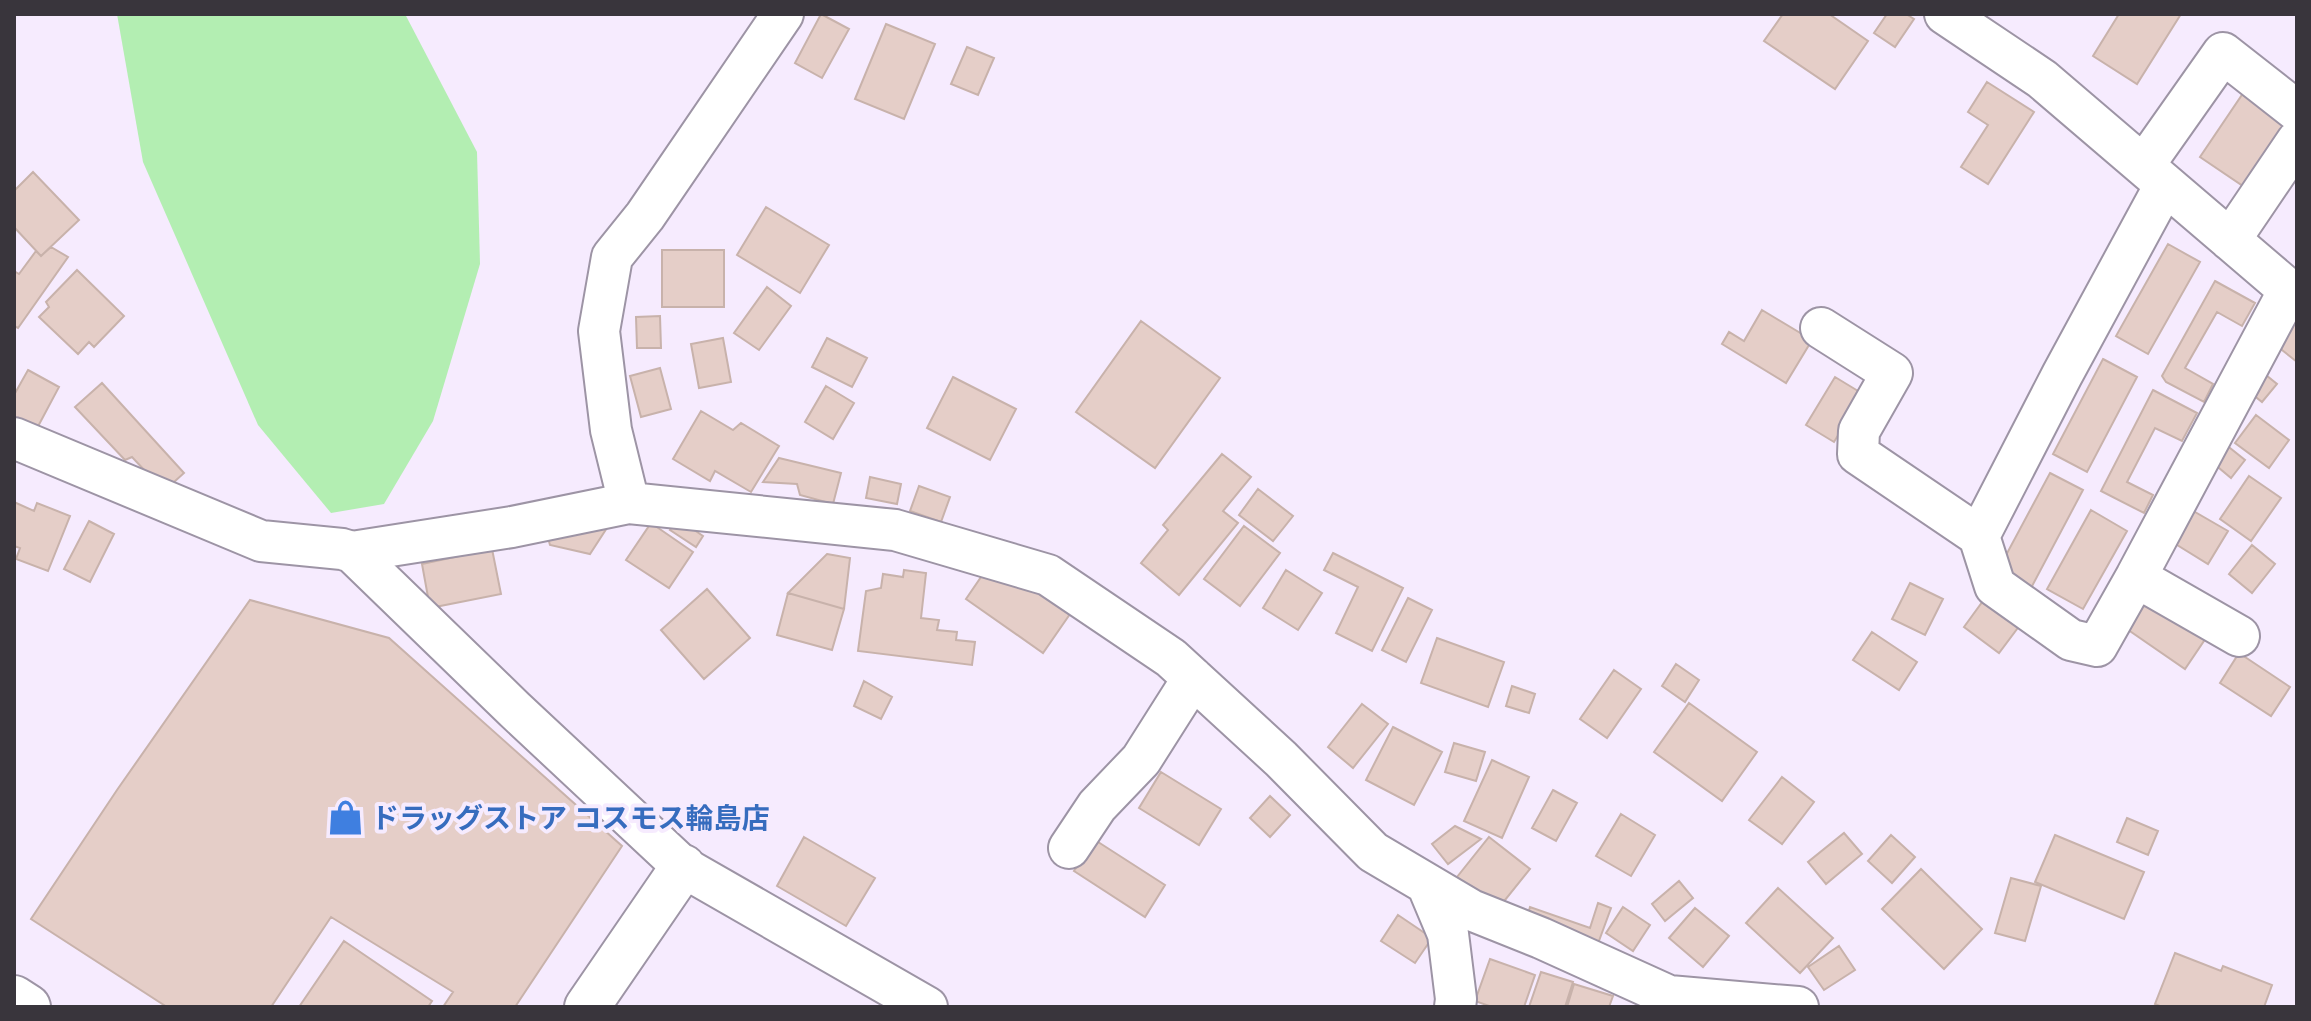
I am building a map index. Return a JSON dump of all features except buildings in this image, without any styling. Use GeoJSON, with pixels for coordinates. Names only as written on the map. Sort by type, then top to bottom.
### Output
{"type":"FeatureCollection","features":[{"type":"Feature","properties":{"kind":"street"},"geometry":{"type":"LineString","coordinates":[[629,503],[611,430],[599,331],[612,257],[645,216],[783,14]]}},
{"type":"Feature","properties":{"kind":"street"},"geometry":{"type":"LineString","coordinates":[[1821,328],[1892,373],[1859,431],[1858,454],[1979,536],[1995,586],[2071,640],[2097,646],[2293,293],[2042,79],[1945,14]]}},
{"type":"Feature","properties":{"kind":"street"},"geometry":{"type":"LineString","coordinates":[[1979,536],[2062,375],[2155,175],[2223,53],[2297,111]]}},
{"type":"Feature","properties":{"kind":"street"},"geometry":{"type":"LineString","coordinates":[[2230,240],[2297,141]]}},
{"type":"Feature","properties":{"kind":"street"},"geometry":{"type":"LineString","coordinates":[[14,438],[261,541],[352,552],[512,527],[629,503],[895,530],[1048,575],[1171,658],[1281,759],[1373,852],[1471,910],[1669,996],[1798,1007]]}},
{"type":"Feature","properties":{"kind":"street"},"geometry":{"type":"LineString","coordinates":[[352,552],[683,867],[927,1007]]}},
{"type":"Feature","properties":{"kind":"street"},"geometry":{"type":"LineString","coordinates":[[2136,577],[2239,636]]}},
{"type":"Feature","properties":{"kind":"street"},"geometry":{"type":"LineString","coordinates":[[1069,848],[1097,806],[1141,760],[1193,678]]}},
{"type":"Feature","properties":{"kind":"street"},"geometry":{"type":"LineString","coordinates":[[587,1007],[683,867]]}},
{"type":"Feature","properties":{"kind":"street"},"geometry":{"type":"LineString","coordinates":[[1427,884],[1448,934],[1455,1007]]}},
{"type":"Feature","properties":{"kind":"street"},"geometry":{"type":"LineString","coordinates":[[14,998],[28,1007]]}},
{"type":"Feature","properties":{"kind":"green space"},"geometry":{"type":"Polygon","coordinates":[[[117,14],[405,14],[477,152],[480,264],[433,421],[384,504],[331,513],[258,425],[143,162],[117,14]]]}},
{"type":"Feature","properties":{"kind":"place","name":"ドラッグストア コスモス輪島店"},"geometry":{"type":"Point","coordinates":[345,818]}}]}
